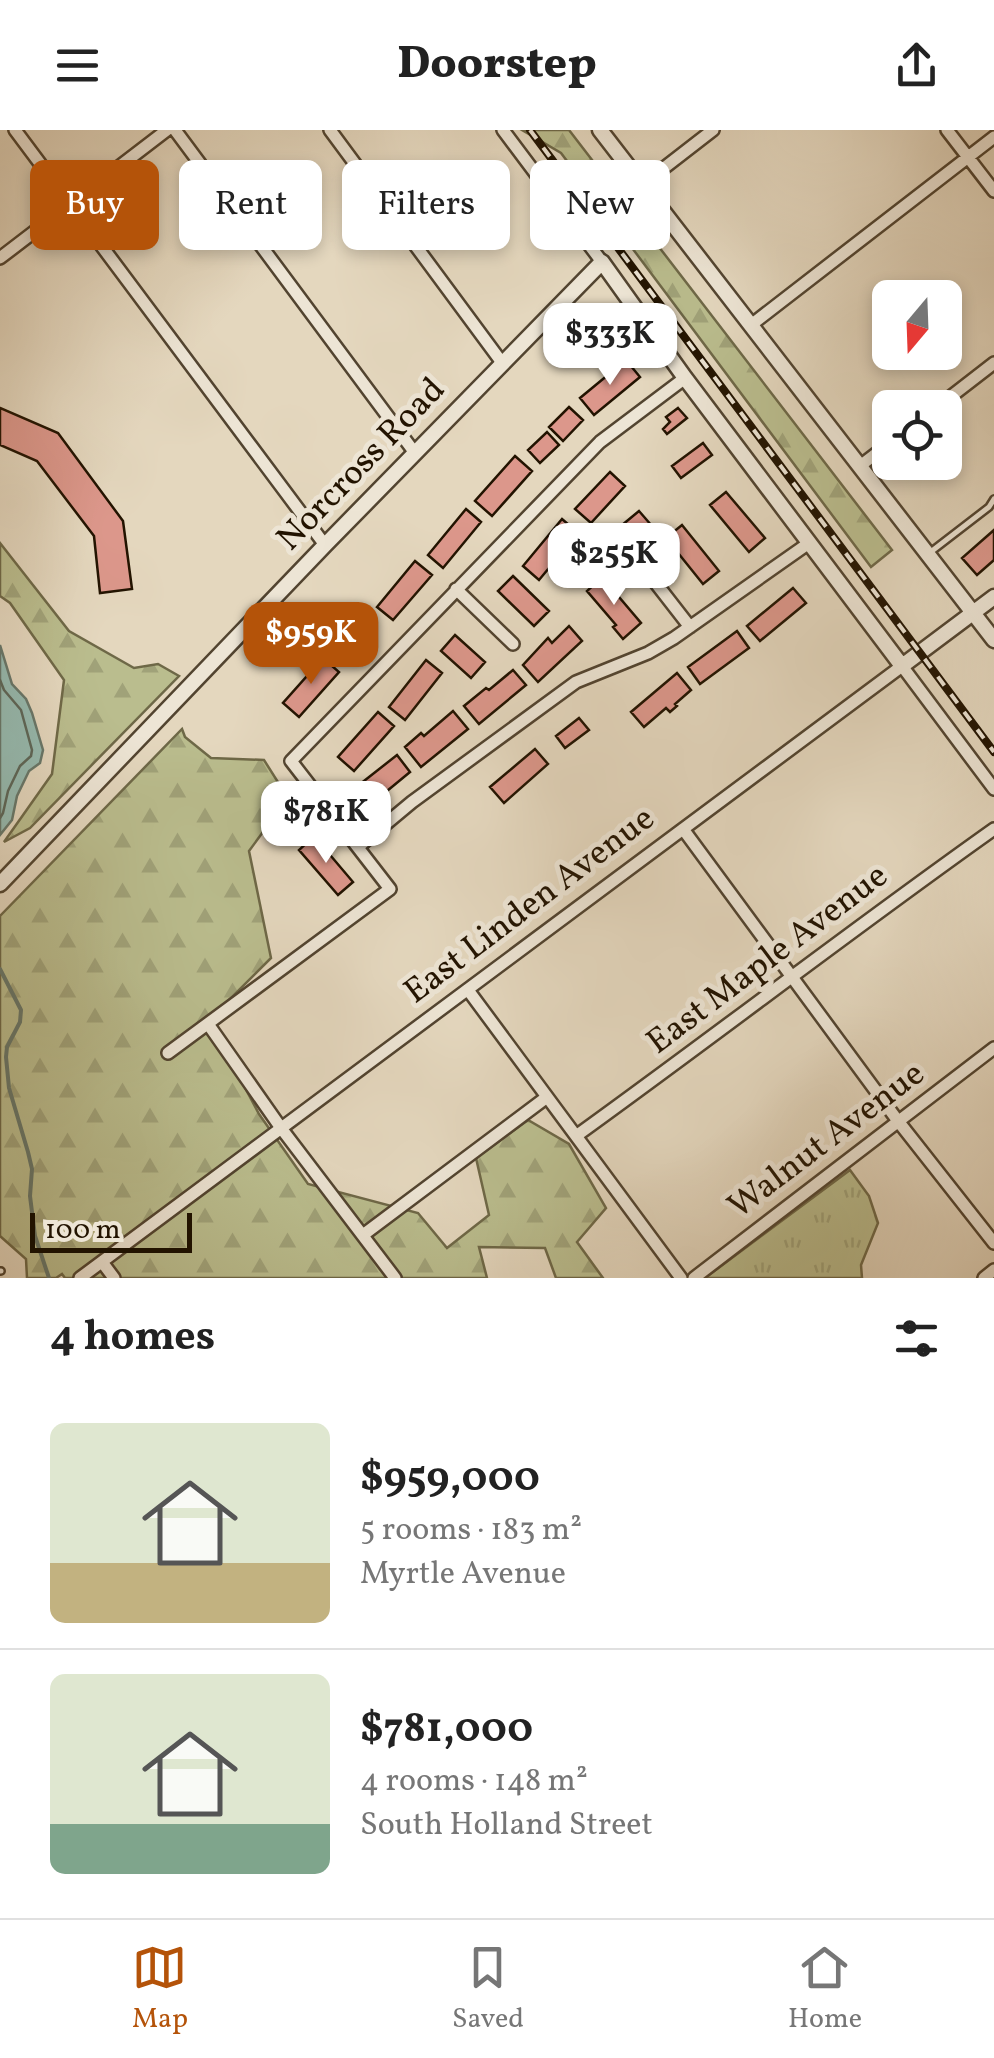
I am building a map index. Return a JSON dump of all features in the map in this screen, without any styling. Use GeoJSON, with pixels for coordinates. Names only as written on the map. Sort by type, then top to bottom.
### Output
{"type":"FeatureCollection","features":[{"type":"Feature","properties":{"kind":"street"},"geometry":{"type":"LineString","coordinates":[[15,130],[38,160]]}},
{"type":"Feature","properties":{"kind":"street"},"geometry":{"type":"LineString","coordinates":[[128,160],[167,130]]}},
{"type":"Feature","properties":{"kind":"street"},"geometry":{"type":"LineString","coordinates":[[175,130],[415,453]]}},
{"type":"Feature","properties":{"kind":"street"},"geometry":{"type":"LineString","coordinates":[[330,130],[503,364]]}},
{"type":"Feature","properties":{"kind":"street"},"geometry":{"type":"LineString","coordinates":[[502,130],[994,789]]}},
{"type":"Feature","properties":{"kind":"street"},"geometry":{"type":"LineString","coordinates":[[600,130],[623,160]]}},
{"type":"Feature","properties":{"kind":"street"},"geometry":{"type":"LineString","coordinates":[[670,164],[714,130]]}},
{"type":"Feature","properties":{"kind":"street"},"geometry":{"type":"LineString","coordinates":[[947,130],[994,191]]}},
{"type":"Feature","properties":{"kind":"street"},"geometry":{"type":"LineString","coordinates":[[750,325],[994,137]]}},
{"type":"Feature","properties":{"kind":"street"},"geometry":{"type":"LineString","coordinates":[[670,221],[994,640]]}},
{"type":"Feature","properties":{"kind":"street"},"geometry":{"type":"LineString","coordinates":[[0,258],[30,235]]}},
{"type":"Feature","properties":{"kind":"street"},"geometry":{"type":"LineString","coordinates":[[105,250],[325,545]]}},
{"type":"Feature","properties":{"kind":"street","name":"Norcross Road"},"geometry":{"type":"LineString","coordinates":[[0,884],[602,262]]}},
{"type":"Feature","properties":{"kind":"street"},"geometry":{"type":"LineString","coordinates":[[959,390],[994,363]]}},
{"type":"Feature","properties":{"kind":"street"},"geometry":{"type":"LineString","coordinates":[[168,1053],[390,889],[291,760],[600,442],[685,378]]}},
{"type":"Feature","properties":{"kind":"street"},"geometry":{"type":"LineString","coordinates":[[860,466],[872,457]]}},
{"type":"Feature","properties":{"kind":"street"},"geometry":{"type":"LineString","coordinates":[[358,847],[412,802],[576,682],[648,654],[809,543]]}},
{"type":"Feature","properties":{"kind":"street"},"geometry":{"type":"LineString","coordinates":[[656,582],[690,628]]}},
{"type":"Feature","properties":{"kind":"street"},"geometry":{"type":"LineString","coordinates":[[456,589],[513,644]]}},
{"type":"Feature","properties":{"kind":"street","name":"East Linden Avenue"},"geometry":{"type":"LineString","coordinates":[[80,1278],[994,597]]}},
{"type":"Feature","properties":{"kind":"street","name":"East Maple Avenue"},"geometry":{"type":"LineString","coordinates":[[576,1136],[994,828]]}},
{"type":"Feature","properties":{"kind":"street"},"geometry":{"type":"LineString","coordinates":[[683,830],[898,1121],[994,1243]]}},
{"type":"Feature","properties":{"kind":"street"},"geometry":{"type":"LineString","coordinates":[[468,990],[681,1278]]}},
{"type":"Feature","properties":{"kind":"street"},"geometry":{"type":"LineString","coordinates":[[208,1024],[280,1128],[395,1278]]}},
{"type":"Feature","properties":{"kind":"street","name":"Walnut Avenue"},"geometry":{"type":"LineString","coordinates":[[694,1278],[994,1048]]}},
{"type":"Feature","properties":{"kind":"street"},"geometry":{"type":"LineString","coordinates":[[362,1235],[547,1097]]}},
{"type":"Feature","properties":{"kind":"street"},"geometry":{"type":"LineString","coordinates":[[102,1262],[114,1278]]}},
{"type":"Feature","properties":{"kind":"street"},"geometry":{"type":"LineString","coordinates":[[984,1278],[994,1270]]}},
{"type":"Feature","properties":{"kind":"lane"},"geometry":{"type":"LineString","coordinates":[[928,554],[994,499]]}},
{"type":"Feature","properties":{"kind":"green space"},"geometry":{"type":"Polygon","coordinates":[[[522,130],[569,130],[592,160],[566,160],[522,130]]]}},
{"type":"Feature","properties":{"kind":"green space"},"geometry":{"type":"Polygon","coordinates":[[[634,250],[661,250],[892,550],[871,567],[634,250]]]}},
{"type":"Feature","properties":{"kind":"green space"},"geometry":{"type":"Polygon","coordinates":[[[0,543],[69,631],[134,668],[158,664],[179,676],[30,828],[4,842],[52,774],[64,680],[10,603],[0,596],[0,543]]]}},
{"type":"Feature","properties":{"kind":"green space"},"geometry":{"type":"Polygon","coordinates":[[[182,729],[185,737],[211,758],[264,760],[288,798],[249,851],[271,958],[209,1020],[259,1114],[308,1184],[418,1213],[447,1248],[489,1215],[476,1158],[528,1120],[569,1144],[606,1208],[577,1242],[603,1278],[556,1278],[545,1248],[479,1247],[487,1278],[65,1278],[62,1274],[56,1278],[27,1278],[26,1259],[0,1236],[0,916],[182,729]]]}},
{"type":"Feature","properties":{"kind":"green space"},"geometry":{"type":"Polygon","coordinates":[[[850,1170],[869,1196],[878,1223],[861,1265],[862,1278],[705,1278],[850,1170]]]}},
{"type":"Feature","properties":{"kind":"water"},"geometry":{"type":"Polygon","coordinates":[[[0,645],[12,684],[26,699],[32,713],[43,750],[40,763],[29,771],[17,796],[12,820],[0,835],[0,645]]]}},
{"type":"Feature","properties":{"kind":"building"},"geometry":{"type":"Polygon","coordinates":[[[626,360],[640,377],[594,415],[580,398],[626,360]]]}},
{"type":"Feature","properties":{"kind":"building"},"geometry":{"type":"Polygon","coordinates":[[[569,407],[583,420],[563,441],[549,427],[569,407]]]}},
{"type":"Feature","properties":{"kind":"building"},"geometry":{"type":"Polygon","coordinates":[[[0,408],[58,433],[123,521],[132,589],[100,593],[94,536],[37,461],[0,445],[0,408]]]}},
{"type":"Feature","properties":{"kind":"building"},"geometry":{"type":"Polygon","coordinates":[[[678,408],[687,418],[667,434],[663,429],[670,422],[666,417],[678,408]]]}},
{"type":"Feature","properties":{"kind":"building"},"geometry":{"type":"Polygon","coordinates":[[[547,432],[559,445],[540,463],[528,450],[547,432]]]}},
{"type":"Feature","properties":{"kind":"building"},"geometry":{"type":"Polygon","coordinates":[[[703,443],[712,455],[681,478],[672,466],[703,443]]]}},
{"type":"Feature","properties":{"kind":"building"},"geometry":{"type":"Polygon","coordinates":[[[515,456],[532,471],[492,516],[475,501],[515,456]]]}},
{"type":"Feature","properties":{"kind":"building"},"geometry":{"type":"Polygon","coordinates":[[[610,472],[625,486],[591,523],[575,509],[610,472]]]}},
{"type":"Feature","properties":{"kind":"building"},"geometry":{"type":"Polygon","coordinates":[[[726,492],[765,538],[749,552],[710,505],[726,492]]]}},
{"type":"Feature","properties":{"kind":"building"},"geometry":{"type":"Polygon","coordinates":[[[466,509],[481,522],[443,568],[428,555],[466,509]]]}},
{"type":"Feature","properties":{"kind":"building"},"geometry":{"type":"Polygon","coordinates":[[[639,511],[652,526],[605,564],[591,547],[594,541],[601,535],[604,540],[639,511]]]}},
{"type":"Feature","properties":{"kind":"building"},"geometry":{"type":"Polygon","coordinates":[[[562,519],[578,533],[539,580],[523,566],[562,519]]]}},
{"type":"Feature","properties":{"kind":"building"},"geometry":{"type":"Polygon","coordinates":[[[682,525],[719,571],[703,584],[666,538],[682,525]]]}},
{"type":"Feature","properties":{"kind":"building"},"geometry":{"type":"Polygon","coordinates":[[[994,530],[994,560],[977,575],[962,558],[994,530]]]}},
{"type":"Feature","properties":{"kind":"building"},"geometry":{"type":"Polygon","coordinates":[[[415,561],[432,575],[393,620],[377,607],[415,561]]]}},
{"type":"Feature","properties":{"kind":"building"},"geometry":{"type":"Polygon","coordinates":[[[513,576],[549,611],[534,626],[498,591],[513,576]]]}},
{"type":"Feature","properties":{"kind":"building"},"geometry":{"type":"Polygon","coordinates":[[[602,577],[641,623],[623,639],[587,591],[602,577]]]}},
{"type":"Feature","properties":{"kind":"building"},"geometry":{"type":"Polygon","coordinates":[[[793,588],[806,603],[760,641],[747,626],[793,588]]]}},
{"type":"Feature","properties":{"kind":"building"},"geometry":{"type":"Polygon","coordinates":[[[569,626],[582,641],[538,682],[523,665],[548,638],[552,643],[569,626]]]}},
{"type":"Feature","properties":{"kind":"building"},"geometry":{"type":"Polygon","coordinates":[[[737,631],[749,648],[700,684],[688,667],[737,631]]]}},
{"type":"Feature","properties":{"kind":"building"},"geometry":{"type":"Polygon","coordinates":[[[455,635],[485,662],[471,678],[441,651],[455,635]]]}},
{"type":"Feature","properties":{"kind":"building"},"geometry":{"type":"Polygon","coordinates":[[[323,658],[339,672],[299,717],[283,703],[323,658]]]}},
{"type":"Feature","properties":{"kind":"building"},"geometry":{"type":"Polygon","coordinates":[[[426,660],[442,673],[405,720],[389,707],[426,660]]]}},
{"type":"Feature","properties":{"kind":"building"},"geometry":{"type":"Polygon","coordinates":[[[513,670],[526,685],[479,724],[464,706],[513,670]]]}},
{"type":"Feature","properties":{"kind":"building"},"geometry":{"type":"Polygon","coordinates":[[[677,673],[691,690],[670,712],[666,708],[644,727],[631,712],[677,673]]]}},
{"type":"Feature","properties":{"kind":"building"},"geometry":{"type":"Polygon","coordinates":[[[453,711],[468,729],[421,767],[405,747],[453,711]]]}},
{"type":"Feature","properties":{"kind":"building"},"geometry":{"type":"Polygon","coordinates":[[[378,712],[394,726],[354,771],[338,757],[378,712]]]}},
{"type":"Feature","properties":{"kind":"building"},"geometry":{"type":"Polygon","coordinates":[[[579,718],[589,730],[565,748],[556,736],[579,718]]]}},
{"type":"Feature","properties":{"kind":"building"},"geometry":{"type":"Polygon","coordinates":[[[535,749],[548,764],[504,803],[490,787],[535,749]]]}},
{"type":"Feature","properties":{"kind":"building"},"geometry":{"type":"Polygon","coordinates":[[[397,755],[410,772],[364,810],[350,792],[397,755]]]}},
{"type":"Feature","properties":{"kind":"building"},"geometry":{"type":"Polygon","coordinates":[[[314,836],[353,882],[338,895],[299,850],[314,836]]]}},
{"type":"Feature","properties":{"kind":"waterway"},"geometry":{"type":"LineString","coordinates":[[0,969],[21,1010],[20,1022],[7,1047],[9,1088],[32,1169],[30,1196],[35,1236],[49,1278]]}},
{"type":"Feature","properties":{"kind":"railway"},"geometry":{"type":"LineString","coordinates":[[530,130],[994,752]]}}]}
